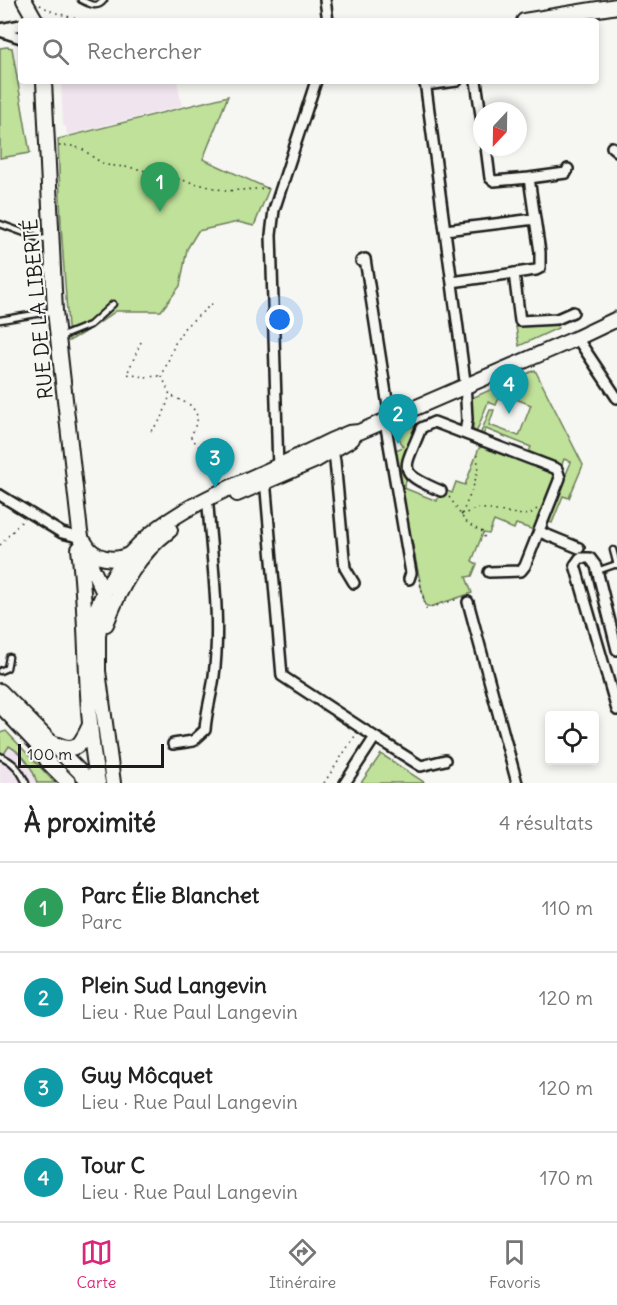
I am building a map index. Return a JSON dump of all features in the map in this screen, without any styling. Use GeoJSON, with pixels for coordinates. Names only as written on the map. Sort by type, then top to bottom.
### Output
{"type":"FeatureCollection","features":[{"type":"Feature","properties":{"kind":"street"},"geometry":{"type":"LineString","coordinates":[[29,0],[35,18]]}},
{"type":"Feature","properties":{"kind":"street"},"geometry":{"type":"LineString","coordinates":[[325,0],[328,18]]}},
{"type":"Feature","properties":{"kind":"street"},"geometry":{"type":"LineString","coordinates":[[543,18],[617,6]]}},
{"type":"Feature","properties":{"kind":"street"},"geometry":{"type":"LineString","coordinates":[[0,30],[18,26]]}},
{"type":"Feature","properties":{"kind":"street"},"geometry":{"type":"LineString","coordinates":[[0,30],[18,37]]}},
{"type":"Feature","properties":{"kind":"street","name":"RUE DE LA LIBERTÉ"},"geometry":{"type":"LineString","coordinates":[[44,84],[55,311],[80,536],[87,640]]}},
{"type":"Feature","properties":{"kind":"street"},"geometry":{"type":"LineString","coordinates":[[278,471],[271,235],[274,210],[315,84]]}},
{"type":"Feature","properties":{"kind":"street"},"geometry":{"type":"LineString","coordinates":[[425,84],[466,387],[465,433]]}},
{"type":"Feature","properties":{"kind":"street"},"geometry":{"type":"LineString","coordinates":[[476,84],[479,102]]}},
{"type":"Feature","properties":{"kind":"street"},"geometry":{"type":"LineString","coordinates":[[487,156],[490,178],[494,181],[566,173],[568,169]]}},
{"type":"Feature","properties":{"kind":"street"},"geometry":{"type":"LineString","coordinates":[[452,282],[536,270],[541,264],[529,178]]}},
{"type":"Feature","properties":{"kind":"street"},"geometry":{"type":"LineString","coordinates":[[446,230],[535,219]]}},
{"type":"Feature","properties":{"kind":"street"},"geometry":{"type":"LineString","coordinates":[[361,261],[365,259],[411,573],[409,579]]}},
{"type":"Feature","properties":{"kind":"street"},"geometry":{"type":"LineString","coordinates":[[514,273],[520,321],[557,319],[573,312]]}},
{"type":"Feature","properties":{"kind":"street"},"geometry":{"type":"LineString","coordinates":[[98,783],[85,662],[87,640],[94,613],[104,593],[146,537],[174,516],[265,478],[358,432],[466,387],[617,319]]}},
{"type":"Feature","properties":{"kind":"street"},"geometry":{"type":"LineString","coordinates":[[577,338],[617,398]]}},
{"type":"Feature","properties":{"kind":"street"},"geometry":{"type":"LineString","coordinates":[[441,491],[408,474],[406,464],[421,428],[434,422],[557,469],[560,478],[525,566],[521,571],[489,572]]}},
{"type":"Feature","properties":{"kind":"street"},"geometry":{"type":"LineString","coordinates":[[332,446],[345,568],[354,583]]}},
{"type":"Feature","properties":{"kind":"street"},"geometry":{"type":"LineString","coordinates":[[265,478],[282,676],[422,766],[445,760]]}},
{"type":"Feature","properties":{"kind":"street"},"geometry":{"type":"LineString","coordinates":[[0,495],[62,533],[80,536],[87,548],[100,556],[114,560],[132,553]]}},
{"type":"Feature","properties":{"kind":"street"},"geometry":{"type":"LineString","coordinates":[[99,652],[104,631],[124,582],[133,568],[160,537],[206,503]]}},
{"type":"Feature","properties":{"kind":"street"},"geometry":{"type":"LineString","coordinates":[[173,744],[193,741],[205,730],[206,711],[214,677],[216,634],[206,503]]}},
{"type":"Feature","properties":{"kind":"street"},"geometry":{"type":"LineString","coordinates":[[540,532],[579,548]]}},
{"type":"Feature","properties":{"kind":"street","name":"RUE DE LA LIBERTÉ"},"geometry":{"type":"LineString","coordinates":[[80,536],[85,553],[104,593],[89,588],[81,562]]}},
{"type":"Feature","properties":{"kind":"street"},"geometry":{"type":"LineString","coordinates":[[617,650],[596,566],[590,558],[580,558],[576,565],[617,710]]}},
{"type":"Feature","properties":{"kind":"street"},"geometry":{"type":"LineString","coordinates":[[104,593],[116,590],[124,582]]}},
{"type":"Feature","properties":{"kind":"street"},"geometry":{"type":"LineString","coordinates":[[104,593],[98,636],[100,694],[112,781]]}},
{"type":"Feature","properties":{"kind":"street"},"geometry":{"type":"LineString","coordinates":[[468,602],[517,783]]}},
{"type":"Feature","properties":{"kind":"street"},"geometry":{"type":"LineString","coordinates":[[0,691],[76,783]]}},
{"type":"Feature","properties":{"kind":"street"},"geometry":{"type":"LineString","coordinates":[[0,705],[91,783]]}},
{"type":"Feature","properties":{"kind":"street"},"geometry":{"type":"LineString","coordinates":[[46,746],[72,749],[84,738],[90,725]]}},
{"type":"Feature","properties":{"kind":"street"},"geometry":{"type":"LineString","coordinates":[[345,783],[375,737]]}},
{"type":"Feature","properties":{"kind":"street"},"geometry":{"type":"LineString","coordinates":[[46,746],[50,763],[69,783]]}},
{"type":"Feature","properties":{"kind":"lane"},"geometry":{"type":"LineString","coordinates":[[81,0],[92,5],[101,4],[104,0]]}},
{"type":"Feature","properties":{"kind":"lane"},"geometry":{"type":"LineString","coordinates":[[0,224],[41,239],[51,238]]}},
{"type":"Feature","properties":{"kind":"lane"},"geometry":{"type":"LineString","coordinates":[[58,338],[90,325],[113,304]]}},
{"type":"Feature","properties":{"kind":"lane"},"geometry":{"type":"LineString","coordinates":[[0,320],[55,311]]}},
{"type":"Feature","properties":{"kind":"lane"},"geometry":{"type":"LineString","coordinates":[[597,571],[617,565],[614,550]]}},
{"type":"Feature","properties":{"kind":"lane"},"geometry":{"type":"LineString","coordinates":[[0,671],[7,668],[9,657]]}},
{"type":"Feature","properties":{"kind":"lane"},"geometry":{"type":"LineString","coordinates":[[0,756],[13,763],[21,771],[26,783]]}},
{"type":"Feature","properties":{"kind":"path"},"geometry":{"type":"LineString","coordinates":[[29,0],[53,12],[74,18]]}},
{"type":"Feature","properties":{"kind":"path"},"geometry":{"type":"LineString","coordinates":[[46,140],[57,139],[57,146],[73,146],[84,150],[106,165],[134,168],[226,190],[271,188],[275,190],[278,184],[282,185]]}},
{"type":"Feature","properties":{"kind":"path"},"geometry":{"type":"LineString","coordinates":[[198,447],[191,437],[198,418],[195,411],[190,405],[170,395],[162,376],[176,341],[185,327],[213,303]]}},
{"type":"Feature","properties":{"kind":"path"},"geometry":{"type":"LineString","coordinates":[[141,342],[126,374],[145,377],[162,376]]}},
{"type":"Feature","properties":{"kind":"path"},"geometry":{"type":"LineString","coordinates":[[151,431],[162,418],[170,395]]}},
{"type":"Feature","properties":{"kind":"path"},"geometry":{"type":"LineString","coordinates":[[461,515],[474,485],[479,462],[477,455]]}},
{"type":"Feature","properties":{"kind":"path"},"geometry":{"type":"LineString","coordinates":[[441,491],[450,497],[468,525],[483,532],[485,540]]}},
{"type":"Feature","properties":{"kind":"path"},"geometry":{"type":"LineString","coordinates":[[461,515],[478,508],[523,515],[530,514],[544,505],[549,507]]}},
{"type":"Feature","properties":{"kind":"path"},"geometry":{"type":"LineString","coordinates":[[0,545],[28,512]]}},
{"type":"Feature","properties":{"kind":"path"},"geometry":{"type":"LineString","coordinates":[[419,576],[426,609],[464,597],[468,602]]}},
{"type":"Feature","properties":{"kind":"path"},"geometry":{"type":"LineString","coordinates":[[324,783],[360,728]]}},
{"type":"Feature","properties":{"kind":"shaded area"},"geometry":{"type":"Polygon","coordinates":[[[61,84],[178,84],[182,106],[67,135],[66,126],[63,126],[61,84]]]}},
{"type":"Feature","properties":{"kind":"shaded area"},"geometry":{"type":"Polygon","coordinates":[[[6,731],[55,783],[0,783],[0,733],[6,731]]]}},
{"type":"Feature","properties":{"kind":"green space"},"geometry":{"type":"Polygon","coordinates":[[[0,48],[12,48],[30,153],[0,158],[0,48]]]}},
{"type":"Feature","properties":{"kind":"green space"},"geometry":{"type":"Polygon","coordinates":[[[228,96],[203,159],[269,189],[254,226],[238,222],[198,231],[187,249],[180,286],[161,311],[116,311],[69,341],[58,139],[228,96]]]}},
{"type":"Feature","properties":{"kind":"green space"},"geometry":{"type":"Polygon","coordinates":[[[555,322],[558,328],[519,346],[516,327],[555,322]]]}},
{"type":"Feature","properties":{"kind":"green space"},"geometry":{"type":"Polygon","coordinates":[[[535,370],[583,465],[569,498],[563,496],[552,523],[547,521],[571,462],[564,459],[561,467],[528,454],[531,447],[486,429],[482,436],[480,435],[490,410],[494,410],[489,425],[519,436],[531,405],[501,393],[496,405],[488,402],[476,433],[473,429],[472,398],[535,370]]]}},
{"type":"Feature","properties":{"kind":"green space"},"geometry":{"type":"Polygon","coordinates":[[[418,424],[420,427],[404,488],[437,501],[442,489],[452,493],[456,482],[465,485],[479,448],[484,446],[553,474],[555,479],[534,530],[516,524],[514,529],[494,521],[489,534],[483,533],[472,561],[477,564],[472,576],[466,577],[472,593],[430,607],[425,605],[393,451],[403,447],[397,433],[418,424]]]}},
{"type":"Feature","properties":{"kind":"green space"},"geometry":{"type":"Polygon","coordinates":[[[6,731],[55,783],[37,783],[27,762],[9,746],[4,754],[0,752],[0,733],[6,731]]]}},
{"type":"Feature","properties":{"kind":"green space"},"geometry":{"type":"Polygon","coordinates":[[[381,754],[424,782],[361,783],[381,754]]]}},
{"type":"Feature","properties":{"kind":"place","name":"Parc Élie Blanchet"},"geometry":{"type":"Point","coordinates":[160,212]}},
{"type":"Feature","properties":{"kind":"place","name":"Tour C"},"geometry":{"type":"Point","coordinates":[509,414]}},
{"type":"Feature","properties":{"kind":"place","name":"Plein Sud Langevin"},"geometry":{"type":"Point","coordinates":[398,444]}},
{"type":"Feature","properties":{"kind":"place","name":"Guy Môcquet"},"geometry":{"type":"Point","coordinates":[215,488]}}]}
